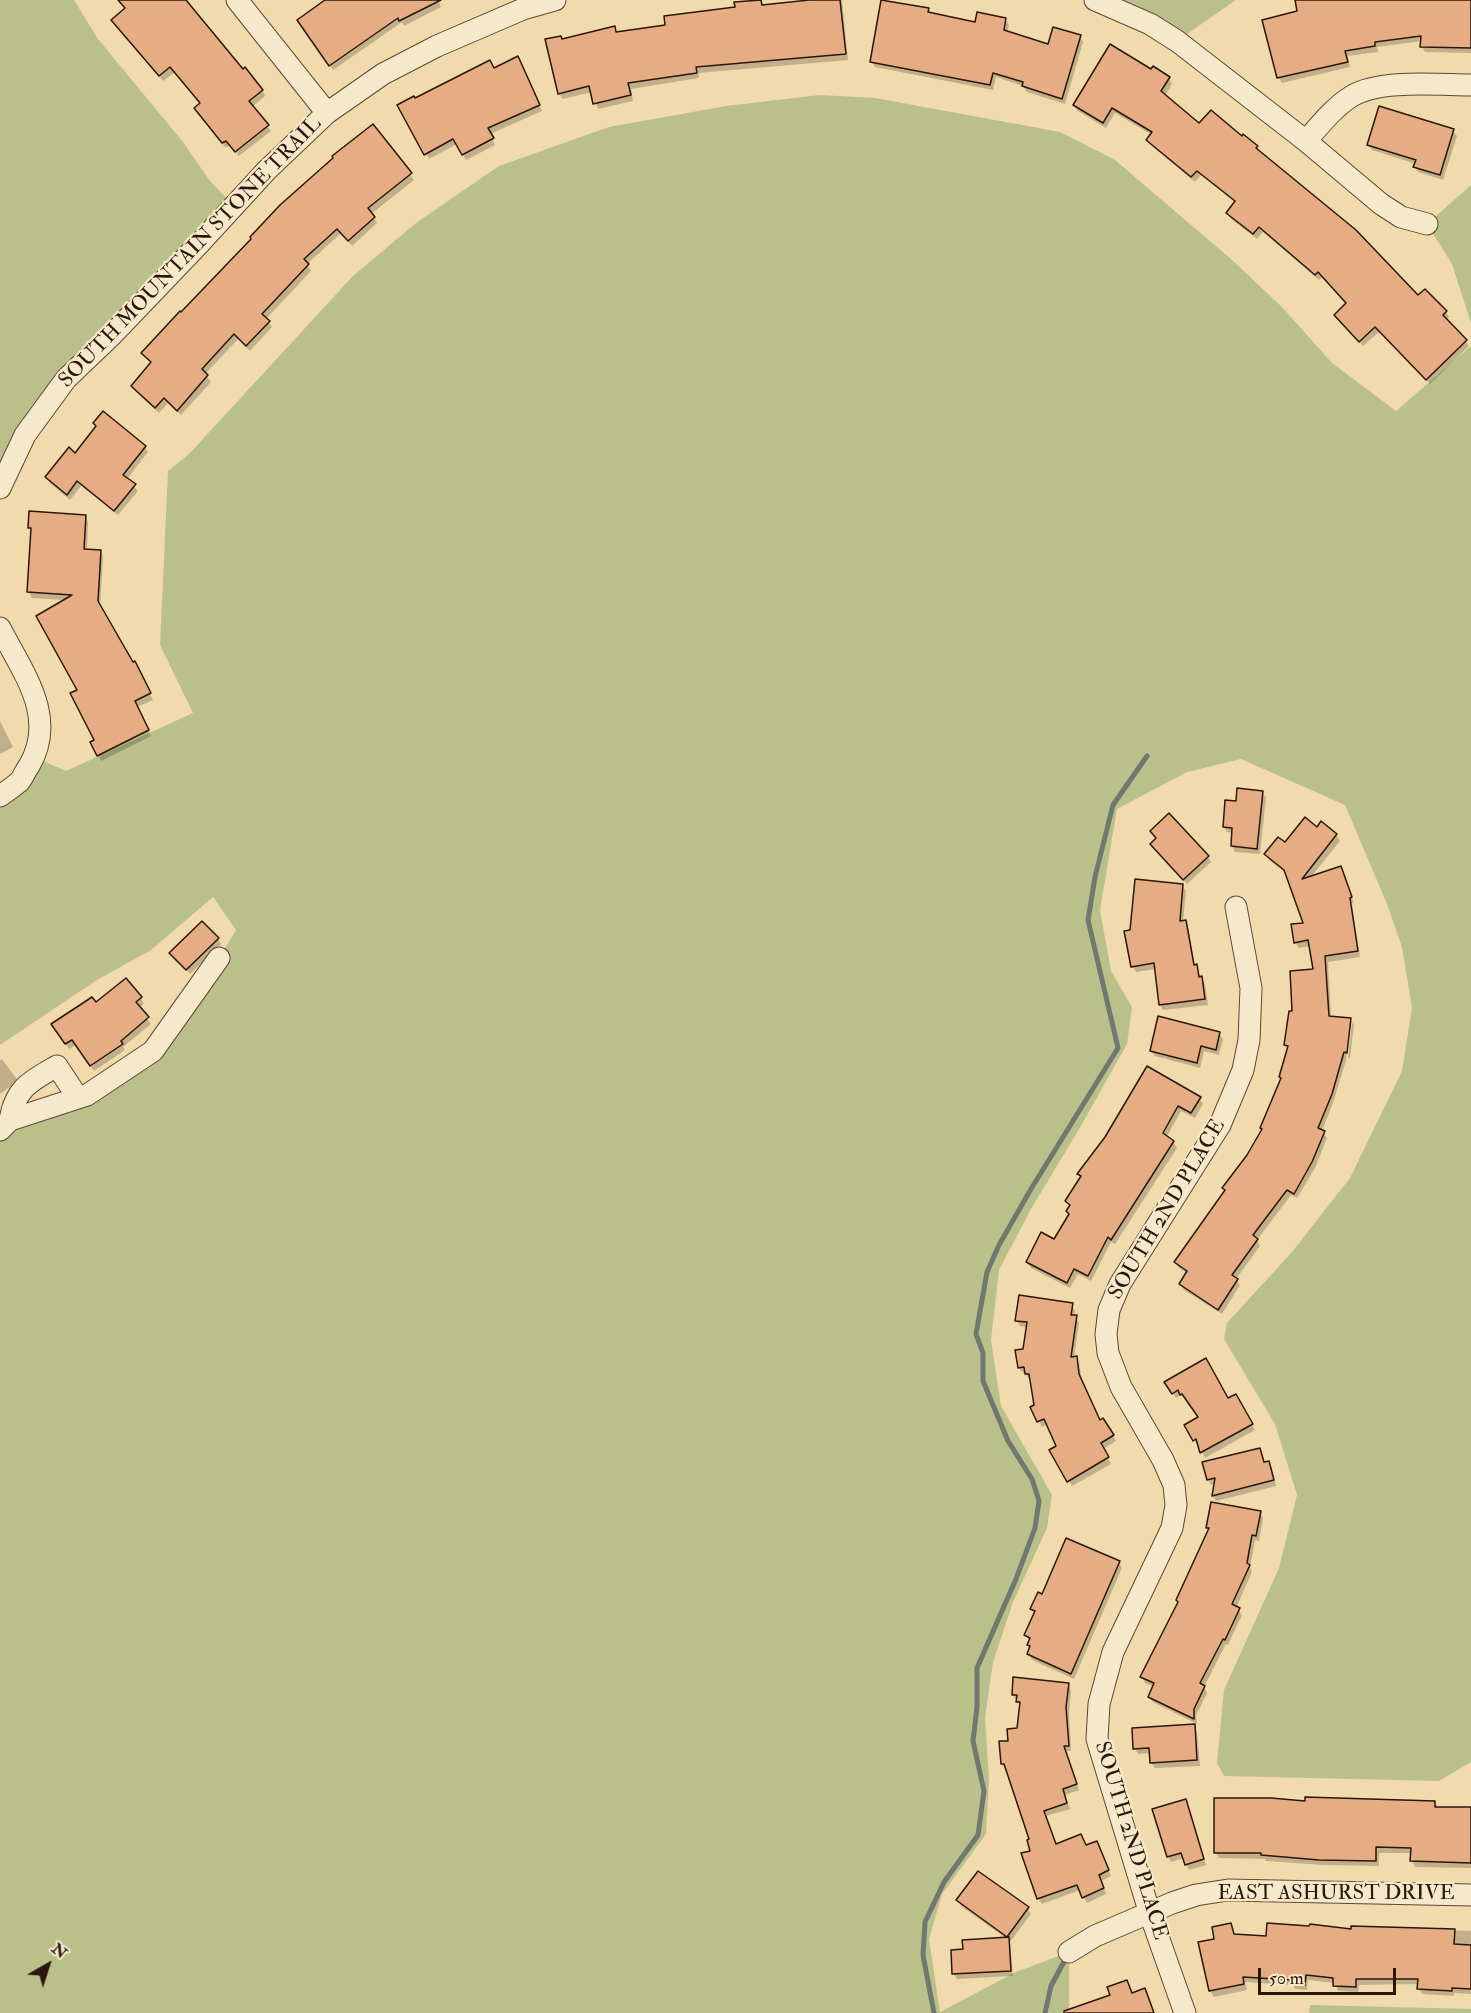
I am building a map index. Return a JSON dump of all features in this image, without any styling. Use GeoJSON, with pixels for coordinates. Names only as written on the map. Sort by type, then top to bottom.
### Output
{"type":"FeatureCollection","features":[{"type":"Feature","properties":{"kind":"street"},"geometry":{"type":"LineString","coordinates":[[237,0],[327,113]]}},
{"type":"Feature","properties":{"kind":"street","name":"SOUTH MOUNTAIN STONE TRAIL"},"geometry":{"type":"LineString","coordinates":[[0,488],[25,435],[66,379],[200,244],[267,170],[327,113],[383,74],[437,46],[523,9],[555,0]]}},
{"type":"Feature","properties":{"kind":"street"},"geometry":{"type":"LineString","coordinates":[[1095,0],[1150,24],[1177,41],[1306,141],[1381,204],[1401,218],[1427,224]]}},
{"type":"Feature","properties":{"kind":"street"},"geometry":{"type":"LineString","coordinates":[[1306,141],[1321,123],[1346,101],[1354,95],[1374,88],[1410,84],[1471,85]]}},
{"type":"Feature","properties":{"kind":"street"},"geometry":{"type":"LineString","coordinates":[[0,628],[30,686],[40,711],[41,735],[34,757],[20,781],[0,796]]}},
{"type":"Feature","properties":{"kind":"street","name":"SOUTH 2ND PLACE"},"geometry":{"type":"LineString","coordinates":[[1185,2013],[1161,1941],[1149,1914],[1097,1739],[1099,1704],[1113,1652],[1172,1528],[1176,1504],[1174,1485],[1163,1460],[1120,1387],[1108,1353],[1106,1334],[1109,1310],[1119,1284],[1220,1125],[1243,1070],[1250,1040],[1251,988],[1236,906]]}},
{"type":"Feature","properties":{"kind":"street"},"geometry":{"type":"LineString","coordinates":[[5,1125],[87,1095],[153,1051],[219,958]]}},
{"type":"Feature","properties":{"kind":"street"},"geometry":{"type":"LineString","coordinates":[[5,1125],[12,1104],[27,1084],[57,1066],[78,1098]]}},
{"type":"Feature","properties":{"kind":"street","name":"EAST ASHURST DRIVE"},"geometry":{"type":"LineString","coordinates":[[1069,1952],[1095,1936],[1197,1895],[1228,1890],[1471,1895]]}},
{"type":"Feature","properties":{"kind":"green space"},"geometry":{"type":"Polygon","coordinates":[[[0,0],[74,0],[98,39],[183,142],[210,181],[234,206],[81,363],[0,488],[0,0]]]}},
{"type":"Feature","properties":{"kind":"green space"},"geometry":{"type":"Polygon","coordinates":[[[1095,0],[1236,0],[1177,41],[1095,0]]]}},
{"type":"Feature","properties":{"kind":"green space"},"geometry":{"type":"Polygon","coordinates":[[[820,95],[875,98],[1060,132],[1115,160],[1231,259],[1282,307],[1332,363],[1396,411],[1471,346],[1471,1762],[1439,1781],[1224,1776],[1217,1763],[1224,1690],[1279,1568],[1297,1495],[1275,1424],[1224,1339],[1227,1323],[1292,1252],[1350,1178],[1402,1071],[1412,1008],[1402,947],[1387,904],[1345,805],[1241,759],[1187,772],[1117,809],[1100,910],[1111,971],[1132,1007],[1127,1044],[1031,1209],[999,1270],[991,1340],[1001,1406],[1052,1495],[1047,1528],[1013,1602],[993,1662],[985,1718],[989,1779],[986,1834],[942,1894],[929,1939],[940,2012],[1016,1972],[1069,1952],[1069,2013],[0,2013],[0,1130],[135,1064],[219,958],[236,930],[213,897],[151,950],[97,980],[0,1045],[0,796],[34,757],[66,771],[193,713],[160,645],[168,471],[189,454],[353,276],[416,223],[499,166],[609,127],[726,106],[820,95]]]}},
{"type":"Feature","properties":{"kind":"green space"},"geometry":{"type":"Polygon","coordinates":[[[1471,185],[1471,323],[1452,264],[1427,224],[1471,185]]]}},
{"type":"Feature","properties":{"kind":"green space"},"geometry":{"type":"Polygon","coordinates":[[[1310,2005],[1471,2009],[1471,2013],[1309,2013],[1310,2005]]]}},
{"type":"Feature","properties":{"kind":"building"},"geometry":{"type":"Polygon","coordinates":[[[118,0],[186,0],[263,90],[249,101],[269,125],[235,152],[226,141],[222,143],[194,108],[200,103],[170,67],[159,76],[111,20],[125,8],[118,0]]]}},
{"type":"Feature","properties":{"kind":"building"},"geometry":{"type":"Polygon","coordinates":[[[325,0],[441,0],[399,21],[398,18],[329,66],[297,20],[325,0]]]}},
{"type":"Feature","properties":{"kind":"building"},"geometry":{"type":"Polygon","coordinates":[[[761,0],[762,5],[809,0],[840,0],[846,54],[696,67],[697,73],[628,83],[631,95],[593,104],[589,86],[558,94],[545,39],[561,36],[562,39],[615,26],[616,32],[665,25],[664,16],[735,7],[734,2],[761,0]]]}},
{"type":"Feature","properties":{"kind":"building"},"geometry":{"type":"Polygon","coordinates":[[[881,0],[929,8],[928,12],[975,22],[977,12],[1006,18],[1004,30],[1048,44],[1053,27],[1081,35],[1062,99],[1022,86],[1023,82],[993,73],[990,85],[870,62],[881,0]]]}},
{"type":"Feature","properties":{"kind":"building"},"geometry":{"type":"Polygon","coordinates":[[[1295,0],[1471,0],[1471,48],[1420,47],[1421,36],[1375,42],[1375,46],[1345,51],[1348,62],[1277,78],[1262,20],[1297,11],[1295,0]]]}},
{"type":"Feature","properties":{"kind":"building"},"geometry":{"type":"Polygon","coordinates":[[[1110,44],[1151,69],[1153,66],[1170,77],[1161,91],[1199,123],[1211,110],[1258,146],[1256,148],[1356,230],[1418,295],[1425,289],[1447,311],[1443,315],[1467,340],[1426,380],[1375,327],[1359,342],[1334,315],[1346,303],[1318,272],[1315,275],[1259,227],[1253,234],[1226,213],[1235,201],[1197,171],[1191,177],[1146,140],[1152,132],[1112,108],[1103,123],[1073,105],[1110,44]]]}},
{"type":"Feature","properties":{"kind":"building"},"geometry":{"type":"Polygon","coordinates":[[[518,56],[540,105],[488,128],[494,138],[462,155],[453,139],[424,155],[397,105],[490,60],[494,68],[518,56]]]}},
{"type":"Feature","properties":{"kind":"building"},"geometry":{"type":"Polygon","coordinates":[[[1379,106],[1454,129],[1440,175],[1413,167],[1416,160],[1367,145],[1379,106]]]}},
{"type":"Feature","properties":{"kind":"building"},"geometry":{"type":"Polygon","coordinates":[[[373,124],[412,173],[368,208],[375,217],[348,241],[337,229],[304,259],[309,264],[262,314],[270,321],[246,346],[234,334],[202,369],[208,375],[177,411],[164,398],[155,408],[131,386],[151,362],[141,353],[251,239],[250,237],[280,205],[333,158],[332,156],[373,124]]]}},
{"type":"Feature","properties":{"kind":"building"},"geometry":{"type":"Polygon","coordinates":[[[103,411],[146,446],[123,475],[136,484],[114,511],[77,481],[67,495],[45,477],[69,447],[75,453],[96,426],[93,423],[103,411]]]}},
{"type":"Feature","properties":{"kind":"building"},"geometry":{"type":"Polygon","coordinates":[[[29,511],[86,515],[84,549],[101,550],[98,601],[133,662],[135,661],[151,693],[135,701],[149,730],[97,756],[90,742],[94,740],[70,693],[77,690],[36,616],[72,595],[27,592],[31,528],[28,528],[29,511]]]}},
{"type":"Feature","properties":{"kind":"building"},"geometry":{"type":"Polygon","coordinates":[[[1237,788],[1263,791],[1257,849],[1231,846],[1232,828],[1223,827],[1225,800],[1236,801],[1237,788]]]}},
{"type":"Feature","properties":{"kind":"building"},"geometry":{"type":"Polygon","coordinates":[[[1169,813],[1209,856],[1183,880],[1150,844],[1156,838],[1150,831],[1169,813]]]}},
{"type":"Feature","properties":{"kind":"building"},"geometry":{"type":"Polygon","coordinates":[[[1305,817],[1317,827],[1321,821],[1337,834],[1302,879],[1341,866],[1352,897],[1350,898],[1358,951],[1325,956],[1329,1016],[1351,1018],[1347,1053],[1344,1052],[1332,1094],[1318,1128],[1325,1131],[1312,1162],[1294,1194],[1287,1190],[1253,1235],[1258,1239],[1232,1275],[1238,1279],[1218,1310],[1179,1284],[1187,1271],[1174,1262],[1225,1190],[1222,1188],[1247,1155],[1262,1129],[1260,1128],[1281,1078],[1279,1077],[1288,1046],[1284,1045],[1289,1011],[1292,1011],[1290,971],[1313,969],[1308,940],[1294,943],[1291,924],[1303,923],[1284,870],[1264,854],[1278,837],[1285,842],[1305,817]]]}},
{"type":"Feature","properties":{"kind":"building"},"geometry":{"type":"Polygon","coordinates":[[[1135,879],[1183,884],[1180,921],[1186,920],[1194,965],[1197,964],[1199,977],[1202,976],[1205,999],[1159,1005],[1154,963],[1131,967],[1124,931],[1130,930],[1135,879]]]}},
{"type":"Feature","properties":{"kind":"building"},"geometry":{"type":"Polygon","coordinates":[[[202,921],[219,938],[186,970],[169,953],[202,921]]]}},
{"type":"Feature","properties":{"kind":"building"},"geometry":{"type":"Polygon","coordinates":[[[126,978],[142,997],[136,1002],[149,1017],[121,1041],[123,1044],[90,1066],[72,1040],[65,1044],[51,1024],[92,997],[96,1002],[126,978]]]}},
{"type":"Feature","properties":{"kind":"building"},"geometry":{"type":"Polygon","coordinates":[[[1158,1016],[1220,1032],[1216,1050],[1201,1046],[1197,1063],[1150,1051],[1158,1016]]]}},
{"type":"Feature","properties":{"kind":"building"},"geometry":{"type":"Polygon","coordinates":[[[1147,1066],[1201,1097],[1191,1113],[1178,1106],[1163,1133],[1174,1141],[1111,1240],[1108,1237],[1088,1276],[1074,1269],[1067,1283],[1026,1262],[1041,1232],[1054,1239],[1069,1214],[1066,1211],[1070,1205],[1065,1201],[1081,1176],[1077,1174],[1105,1137],[1147,1066]]]}},
{"type":"Feature","properties":{"kind":"building"},"geometry":{"type":"Polygon","coordinates":[[[1019,1295],[1073,1303],[1071,1315],[1077,1315],[1071,1357],[1077,1356],[1079,1374],[1100,1420],[1103,1418],[1114,1435],[1101,1443],[1109,1457],[1067,1482],[1049,1450],[1056,1446],[1044,1419],[1037,1422],[1030,1407],[1034,1405],[1029,1374],[1025,1374],[1024,1367],[1018,1368],[1015,1350],[1023,1349],[1027,1322],[1015,1321],[1019,1295]]]}},
{"type":"Feature","properties":{"kind":"building"},"geometry":{"type":"Polygon","coordinates":[[[1206,1358],[1228,1398],[1236,1394],[1253,1424],[1200,1453],[1196,1439],[1193,1441],[1184,1425],[1198,1417],[1182,1394],[1180,1395],[1178,1390],[1172,1394],[1164,1382],[1206,1358]]]}},
{"type":"Feature","properties":{"kind":"building"},"geometry":{"type":"Polygon","coordinates":[[[1260,1448],[1264,1462],[1269,1461],[1274,1480],[1212,1496],[1215,1478],[1207,1480],[1202,1462],[1260,1448]]]}},
{"type":"Feature","properties":{"kind":"building"},"geometry":{"type":"Polygon","coordinates":[[[1211,1502],[1261,1511],[1256,1536],[1252,1535],[1247,1563],[1250,1565],[1232,1604],[1240,1608],[1225,1640],[1223,1639],[1200,1683],[1205,1686],[1194,1709],[1194,1719],[1148,1697],[1154,1683],[1140,1677],[1178,1602],[1176,1600],[1209,1528],[1206,1528],[1211,1502]]]}},
{"type":"Feature","properties":{"kind":"building"},"geometry":{"type":"Polygon","coordinates":[[[1066,1538],[1120,1561],[1071,1674],[1027,1654],[1030,1638],[1024,1635],[1035,1611],[1030,1609],[1038,1592],[1042,1594],[1066,1538]]]}},
{"type":"Feature","properties":{"kind":"building"},"geometry":{"type":"Polygon","coordinates":[[[1013,1677],[1069,1683],[1066,1707],[1069,1746],[1064,1746],[1077,1784],[1063,1789],[1067,1803],[1044,1811],[1056,1844],[1081,1834],[1086,1845],[1097,1841],[1109,1870],[1099,1875],[1104,1888],[1082,1898],[1077,1885],[1037,1899],[1021,1853],[1030,1851],[1027,1840],[1029,1839],[1004,1764],[1001,1764],[999,1741],[1008,1741],[1007,1729],[1017,1728],[1020,1702],[1016,1702],[1017,1695],[1012,1695],[1013,1677]]]}},
{"type":"Feature","properties":{"kind":"building"},"geometry":{"type":"Polygon","coordinates":[[[1195,1724],[1197,1760],[1150,1763],[1149,1748],[1133,1749],[1132,1728],[1195,1724]]]}},
{"type":"Feature","properties":{"kind":"building"},"geometry":{"type":"Polygon","coordinates":[[[1305,1797],[1435,1801],[1435,1807],[1471,1807],[1471,1863],[1410,1861],[1411,1848],[1376,1847],[1376,1861],[1319,1860],[1261,1855],[1261,1853],[1214,1853],[1214,1798],[1271,1798],[1305,1801],[1305,1797]]]}},
{"type":"Feature","properties":{"kind":"building"},"geometry":{"type":"Polygon","coordinates":[[[1186,1799],[1204,1859],[1185,1865],[1181,1853],[1167,1857],[1152,1809],[1186,1799]]]}},
{"type":"Feature","properties":{"kind":"building"},"geometry":{"type":"Polygon","coordinates":[[[978,1871],[1029,1907],[1007,1937],[956,1900],[978,1871]]]}},
{"type":"Feature","properties":{"kind":"building"},"geometry":{"type":"Polygon","coordinates":[[[1231,1923],[1234,1934],[1266,1936],[1267,1923],[1309,1926],[1310,1924],[1351,1929],[1351,1926],[1455,1929],[1454,1944],[1471,1945],[1471,1989],[1452,1988],[1452,1991],[1417,1989],[1418,1979],[1356,1979],[1356,1987],[1333,1986],[1333,1978],[1306,1975],[1305,1985],[1290,1983],[1291,1980],[1243,1977],[1244,1984],[1209,1991],[1198,1942],[1214,1939],[1212,1927],[1231,1923]]]}},
{"type":"Feature","properties":{"kind":"building"},"geometry":{"type":"Polygon","coordinates":[[[1009,1937],[1011,1971],[952,1974],[951,1950],[963,1949],[962,1940],[1009,1937]]]}},
{"type":"Feature","properties":{"kind":"building"},"geometry":{"type":"Polygon","coordinates":[[[1127,1980],[1132,1993],[1145,1988],[1154,2013],[1064,2013],[1064,2011],[1110,1995],[1107,1987],[1127,1980]]]}},
{"type":"Feature","properties":{"kind":"waterway"},"geometry":{"type":"LineString","coordinates":[[934,2013],[923,1955],[925,1922],[944,1882],[978,1835],[984,1791],[973,1741],[977,1707],[977,1668],[1016,1579],[1035,1528],[1039,1501],[1032,1479],[1008,1441],[983,1381],[983,1353],[976,1334],[987,1272],[999,1245],[1118,1048],[1088,920],[1095,877],[1113,805],[1147,756]]}},
{"type":"Feature","properties":{"kind":"waterway"},"geometry":{"type":"LineString","coordinates":[[1045,2013],[1051,1986],[1067,1956]]}}]}
